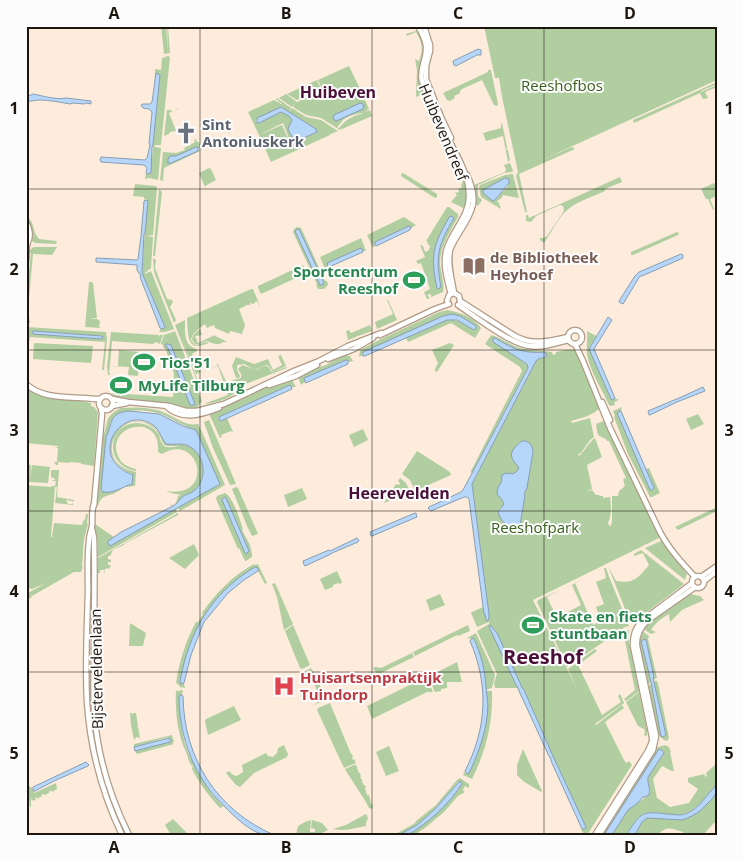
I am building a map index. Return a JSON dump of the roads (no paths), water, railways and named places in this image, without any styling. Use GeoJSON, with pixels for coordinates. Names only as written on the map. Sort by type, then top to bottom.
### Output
{"type":"FeatureCollection","features":[{"type":"Feature","properties":{"kind":"street","name":"Huibevendreef"},"geometry":{"type":"LineString","coordinates":[[418,26],[426,44],[421,73],[422,81],[446,136],[462,166],[469,195],[465,214],[450,240],[446,253],[445,266],[452,294]]}},
{"type":"Feature","properties":{"kind":"street","name":"Huibevendreef"},"geometry":{"type":"LineString","coordinates":[[424,26],[430,45],[426,66],[426,79],[441,117],[472,184],[474,195],[470,216],[450,250],[449,265],[452,294]]}},
{"type":"Feature","properties":{"kind":"street"},"geometry":{"type":"LineString","coordinates":[[26,222],[30,232],[26,261]]}},
{"type":"Feature","properties":{"kind":"street"},"geometry":{"type":"LineString","coordinates":[[448,303],[448,297],[452,294],[459,296],[459,303]]}},
{"type":"Feature","properties":{"kind":"street"},"geometry":{"type":"LineString","coordinates":[[448,303],[453,306],[459,303]]}},
{"type":"Feature","properties":{"kind":"street"},"geometry":{"type":"LineString","coordinates":[[26,384],[35,391],[46,395],[100,399],[107,396],[112,399],[128,402],[166,406],[181,415],[191,416],[208,412],[348,346],[381,334],[448,303]]}},
{"type":"Feature","properties":{"kind":"street"},"geometry":{"type":"LineString","coordinates":[[459,303],[511,340],[524,345],[538,346],[568,339]]}},
{"type":"Feature","properties":{"kind":"street"},"geometry":{"type":"LineString","coordinates":[[568,339],[572,331],[579,331],[582,337],[577,344]]}},
{"type":"Feature","properties":{"kind":"street"},"geometry":{"type":"LineString","coordinates":[[568,339],[572,343],[577,344]]}},
{"type":"Feature","properties":{"kind":"street"},"geometry":{"type":"LineString","coordinates":[[577,344],[595,390],[606,410],[612,431],[663,538],[686,568],[693,582],[701,588],[704,585],[703,579]]}},
{"type":"Feature","properties":{"kind":"street"},"geometry":{"type":"LineString","coordinates":[[78,398],[95,403],[107,410],[112,406],[128,402]]}},
{"type":"Feature","properties":{"kind":"street"},"geometry":{"type":"LineString","coordinates":[[100,399],[100,407]]}},
{"type":"Feature","properties":{"kind":"street"},"geometry":{"type":"LineString","coordinates":[[112,399],[112,406]]}},
{"type":"Feature","properties":{"kind":"street","name":"Bijsterveldenlaan"},"geometry":{"type":"LineString","coordinates":[[100,407],[92,521],[94,538],[94,682],[96,725],[106,776],[129,835]]}},
{"type":"Feature","properties":{"kind":"street","name":"Bijsterveldenlaan"},"geometry":{"type":"LineString","coordinates":[[100,427],[107,410]]}},
{"type":"Feature","properties":{"kind":"street","name":"Bijsterveldenlaan"},"geometry":{"type":"LineString","coordinates":[[92,529],[89,540],[88,566],[88,714],[92,744],[100,778],[109,806],[122,835]]}},
{"type":"Feature","properties":{"kind":"street"},"geometry":{"type":"LineString","coordinates":[[703,579],[717,566]]}},
{"type":"Feature","properties":{"kind":"street"},"geometry":{"type":"LineString","coordinates":[[703,579],[717,571]]}},
{"type":"Feature","properties":{"kind":"street"},"geometry":{"type":"LineString","coordinates":[[599,835],[654,750],[656,743],[637,646],[639,632],[647,621],[698,576],[703,579]]}},
{"type":"Feature","properties":{"kind":"street"},"geometry":{"type":"LineString","coordinates":[[595,835],[652,742],[633,646],[633,635],[643,620],[693,582]]}},
{"type":"Feature","properties":{"kind":"water"},"geometry":{"type":"Polygon","coordinates":[[[478,49],[481,50],[481,55],[477,55],[456,66],[454,65],[453,61],[478,49]]]}},
{"type":"Feature","properties":{"kind":"water"},"geometry":{"type":"Polygon","coordinates":[[[156,73],[160,75],[151,173],[147,174],[147,168],[144,165],[101,162],[101,157],[145,160],[147,158],[150,145],[152,112],[141,105],[152,102],[156,73]]]}},
{"type":"Feature","properties":{"kind":"water"},"geometry":{"type":"Polygon","coordinates":[[[33,94],[91,101],[91,104],[70,104],[43,100],[26,101],[26,97],[33,94]]]}},
{"type":"Feature","properties":{"kind":"water"},"geometry":{"type":"Polygon","coordinates":[[[360,103],[364,106],[363,109],[335,121],[334,115],[360,103]]]}},
{"type":"Feature","properties":{"kind":"water"},"geometry":{"type":"Polygon","coordinates":[[[281,107],[316,129],[317,132],[294,141],[288,129],[292,120],[281,112],[257,123],[257,118],[281,107]]]}},
{"type":"Feature","properties":{"kind":"water"},"geometry":{"type":"Polygon","coordinates":[[[198,147],[198,151],[168,163],[170,156],[176,156],[198,147]]]}},
{"type":"Feature","properties":{"kind":"water"},"geometry":{"type":"Polygon","coordinates":[[[505,178],[509,179],[509,183],[495,200],[493,201],[483,193],[483,190],[505,178]]]}},
{"type":"Feature","properties":{"kind":"water"},"geometry":{"type":"Polygon","coordinates":[[[145,200],[148,201],[142,273],[165,327],[163,329],[160,328],[141,276],[137,270],[137,265],[96,262],[96,258],[138,259],[145,200]]]}},
{"type":"Feature","properties":{"kind":"water"},"geometry":{"type":"Polygon","coordinates":[[[450,216],[454,218],[444,236],[439,251],[438,267],[441,287],[438,289],[434,267],[434,250],[450,216]]]}},
{"type":"Feature","properties":{"kind":"water"},"geometry":{"type":"Polygon","coordinates":[[[409,226],[411,227],[410,230],[375,245],[375,242],[409,226]]]}},
{"type":"Feature","properties":{"kind":"water"},"geometry":{"type":"Polygon","coordinates":[[[298,229],[324,283],[321,285],[295,231],[298,229]]]}},
{"type":"Feature","properties":{"kind":"water"},"geometry":{"type":"Polygon","coordinates":[[[361,248],[363,252],[328,267],[327,263],[361,248]]]}},
{"type":"Feature","properties":{"kind":"water"},"geometry":{"type":"Polygon","coordinates":[[[681,254],[683,258],[640,276],[623,304],[619,302],[639,272],[681,254]]]}},
{"type":"Feature","properties":{"kind":"water"},"geometry":{"type":"Polygon","coordinates":[[[452,314],[460,316],[476,326],[476,328],[474,330],[457,320],[447,320],[363,356],[363,352],[443,316],[452,314]]]}},
{"type":"Feature","properties":{"kind":"water"},"geometry":{"type":"Polygon","coordinates":[[[608,317],[612,320],[594,349],[615,398],[612,400],[589,349],[608,317]]]}},
{"type":"Feature","properties":{"kind":"water"},"geometry":{"type":"Polygon","coordinates":[[[32,332],[103,337],[102,339],[33,334],[32,332]]]}},
{"type":"Feature","properties":{"kind":"water"},"geometry":{"type":"Polygon","coordinates":[[[493,338],[519,350],[545,352],[547,356],[536,361],[472,484],[489,614],[487,621],[484,614],[469,499],[464,497],[431,511],[428,508],[463,490],[528,368],[527,364],[493,342],[493,338]]]}},
{"type":"Feature","properties":{"kind":"water"},"geometry":{"type":"Polygon","coordinates":[[[166,344],[171,345],[194,405],[190,405],[166,344]]]}},
{"type":"Feature","properties":{"kind":"water"},"geometry":{"type":"Polygon","coordinates":[[[348,360],[348,364],[305,382],[304,378],[348,360]]]}},
{"type":"Feature","properties":{"kind":"water"},"geometry":{"type":"Polygon","coordinates":[[[290,385],[292,389],[221,421],[219,420],[219,417],[290,385]]]}},
{"type":"Feature","properties":{"kind":"water"},"geometry":{"type":"Polygon","coordinates":[[[703,387],[705,391],[649,415],[648,411],[703,387]]]}},
{"type":"Feature","properties":{"kind":"water"},"geometry":{"type":"Polygon","coordinates":[[[620,411],[654,488],[652,490],[650,490],[617,413],[620,411]]]}},
{"type":"Feature","properties":{"kind":"water"},"geometry":{"type":"Polygon","coordinates":[[[122,412],[159,414],[196,430],[220,484],[110,546],[107,542],[121,532],[173,506],[193,491],[199,485],[203,472],[200,458],[192,448],[183,444],[166,444],[153,425],[143,420],[133,420],[124,424],[116,431],[110,448],[112,458],[119,467],[133,475],[132,484],[114,491],[103,492],[101,489],[106,437],[114,417],[122,412]]]}},
{"type":"Feature","properties":{"kind":"water"},"geometry":{"type":"Polygon","coordinates":[[[522,441],[527,441],[530,444],[533,452],[520,525],[519,528],[515,529],[506,525],[500,518],[498,511],[504,503],[497,494],[502,475],[515,473],[519,468],[511,455],[514,448],[522,441]]]}},
{"type":"Feature","properties":{"kind":"water"},"geometry":{"type":"Polygon","coordinates":[[[224,497],[249,551],[246,554],[222,500],[224,497]]]}},
{"type":"Feature","properties":{"kind":"water"},"geometry":{"type":"Polygon","coordinates":[[[415,513],[417,517],[371,536],[370,532],[415,513]]]}},
{"type":"Feature","properties":{"kind":"water"},"geometry":{"type":"Polygon","coordinates":[[[357,538],[358,542],[304,565],[303,561],[357,538]]]}},
{"type":"Feature","properties":{"kind":"water"},"geometry":{"type":"Polygon","coordinates":[[[255,567],[258,568],[258,571],[228,593],[204,622],[191,655],[184,683],[181,684],[180,681],[189,646],[204,615],[226,589],[255,567]]]}},
{"type":"Feature","properties":{"kind":"water"},"geometry":{"type":"Polygon","coordinates":[[[490,625],[497,633],[524,690],[586,827],[584,829],[582,829],[490,629],[490,625]]]}},
{"type":"Feature","properties":{"kind":"water"},"geometry":{"type":"Polygon","coordinates":[[[472,638],[474,639],[485,674],[488,705],[486,725],[480,746],[473,765],[467,774],[465,771],[478,739],[483,706],[483,690],[476,657],[470,641],[472,638]]]}},
{"type":"Feature","properties":{"kind":"water"},"geometry":{"type":"Polygon","coordinates":[[[645,639],[666,735],[663,737],[661,736],[641,641],[645,639]]]}},
{"type":"Feature","properties":{"kind":"water"},"geometry":{"type":"Polygon","coordinates":[[[180,695],[183,696],[185,719],[190,741],[197,761],[208,780],[220,797],[236,812],[274,835],[262,834],[247,827],[208,788],[194,764],[184,738],[181,724],[180,695]]]}},
{"type":"Feature","properties":{"kind":"water"},"geometry":{"type":"Polygon","coordinates":[[[169,738],[170,742],[135,751],[134,747],[169,738]]]}},
{"type":"Feature","properties":{"kind":"water"},"geometry":{"type":"Polygon","coordinates":[[[659,749],[664,753],[648,777],[649,795],[642,798],[628,810],[612,835],[604,835],[659,749]]]}},
{"type":"Feature","properties":{"kind":"water"},"geometry":{"type":"Polygon","coordinates":[[[86,762],[88,766],[33,791],[33,787],[86,762]]]}},
{"type":"Feature","properties":{"kind":"water"},"geometry":{"type":"Polygon","coordinates":[[[460,781],[462,784],[457,791],[436,814],[409,834],[399,835],[417,825],[434,810],[460,781]]]}},
{"type":"Feature","properties":{"kind":"water"},"geometry":{"type":"Polygon","coordinates":[[[717,785],[717,791],[713,798],[692,816],[682,820],[647,818],[642,822],[635,835],[626,835],[638,819],[646,814],[680,815],[690,812],[717,785]]]}},
{"type":"Feature","properties":{"kind":"place","name":"Sint Antoniuskerk"},"geometry":{"type":"Point","coordinates":[186,133]}},
{"type":"Feature","properties":{"kind":"place","name":"de Bibliotheek Heyhoef"},"geometry":{"type":"Point","coordinates":[474,266]}},
{"type":"Feature","properties":{"kind":"place","name":"Sportcentrum Reeshof"},"geometry":{"type":"Point","coordinates":[414,280]}},
{"type":"Feature","properties":{"kind":"place","name":"Tios'51"},"geometry":{"type":"Point","coordinates":[144,362]}},
{"type":"Feature","properties":{"kind":"place","name":"MyLife Tilburg"},"geometry":{"type":"Point","coordinates":[121,385]}},
{"type":"Feature","properties":{"kind":"place","name":"Skate en fiets stuntbaan"},"geometry":{"type":"Point","coordinates":[533,625]}},
{"type":"Feature","properties":{"kind":"place","name":"Huisartsenpraktijk Tuindorp"},"geometry":{"type":"Point","coordinates":[284,686]}},
{"type":"Feature","properties":{"kind":"district","name":"Huibeven"},"geometry":{"type":"Point","coordinates":[338,92]}},
{"type":"Feature","properties":{"kind":"district","name":"Heerevelden"},"geometry":{"type":"Point","coordinates":[399,493]}},
{"type":"Feature","properties":{"kind":"district","name":"Reeshof"},"geometry":{"type":"Point","coordinates":[543,656]}},
{"type":"Feature","properties":{"kind":"park label","name":"Reeshofbos"},"geometry":{"type":"Point","coordinates":[562,85]}},
{"type":"Feature","properties":{"kind":"park label","name":"Reeshofpark"},"geometry":{"type":"Point","coordinates":[535,527]}}]}
